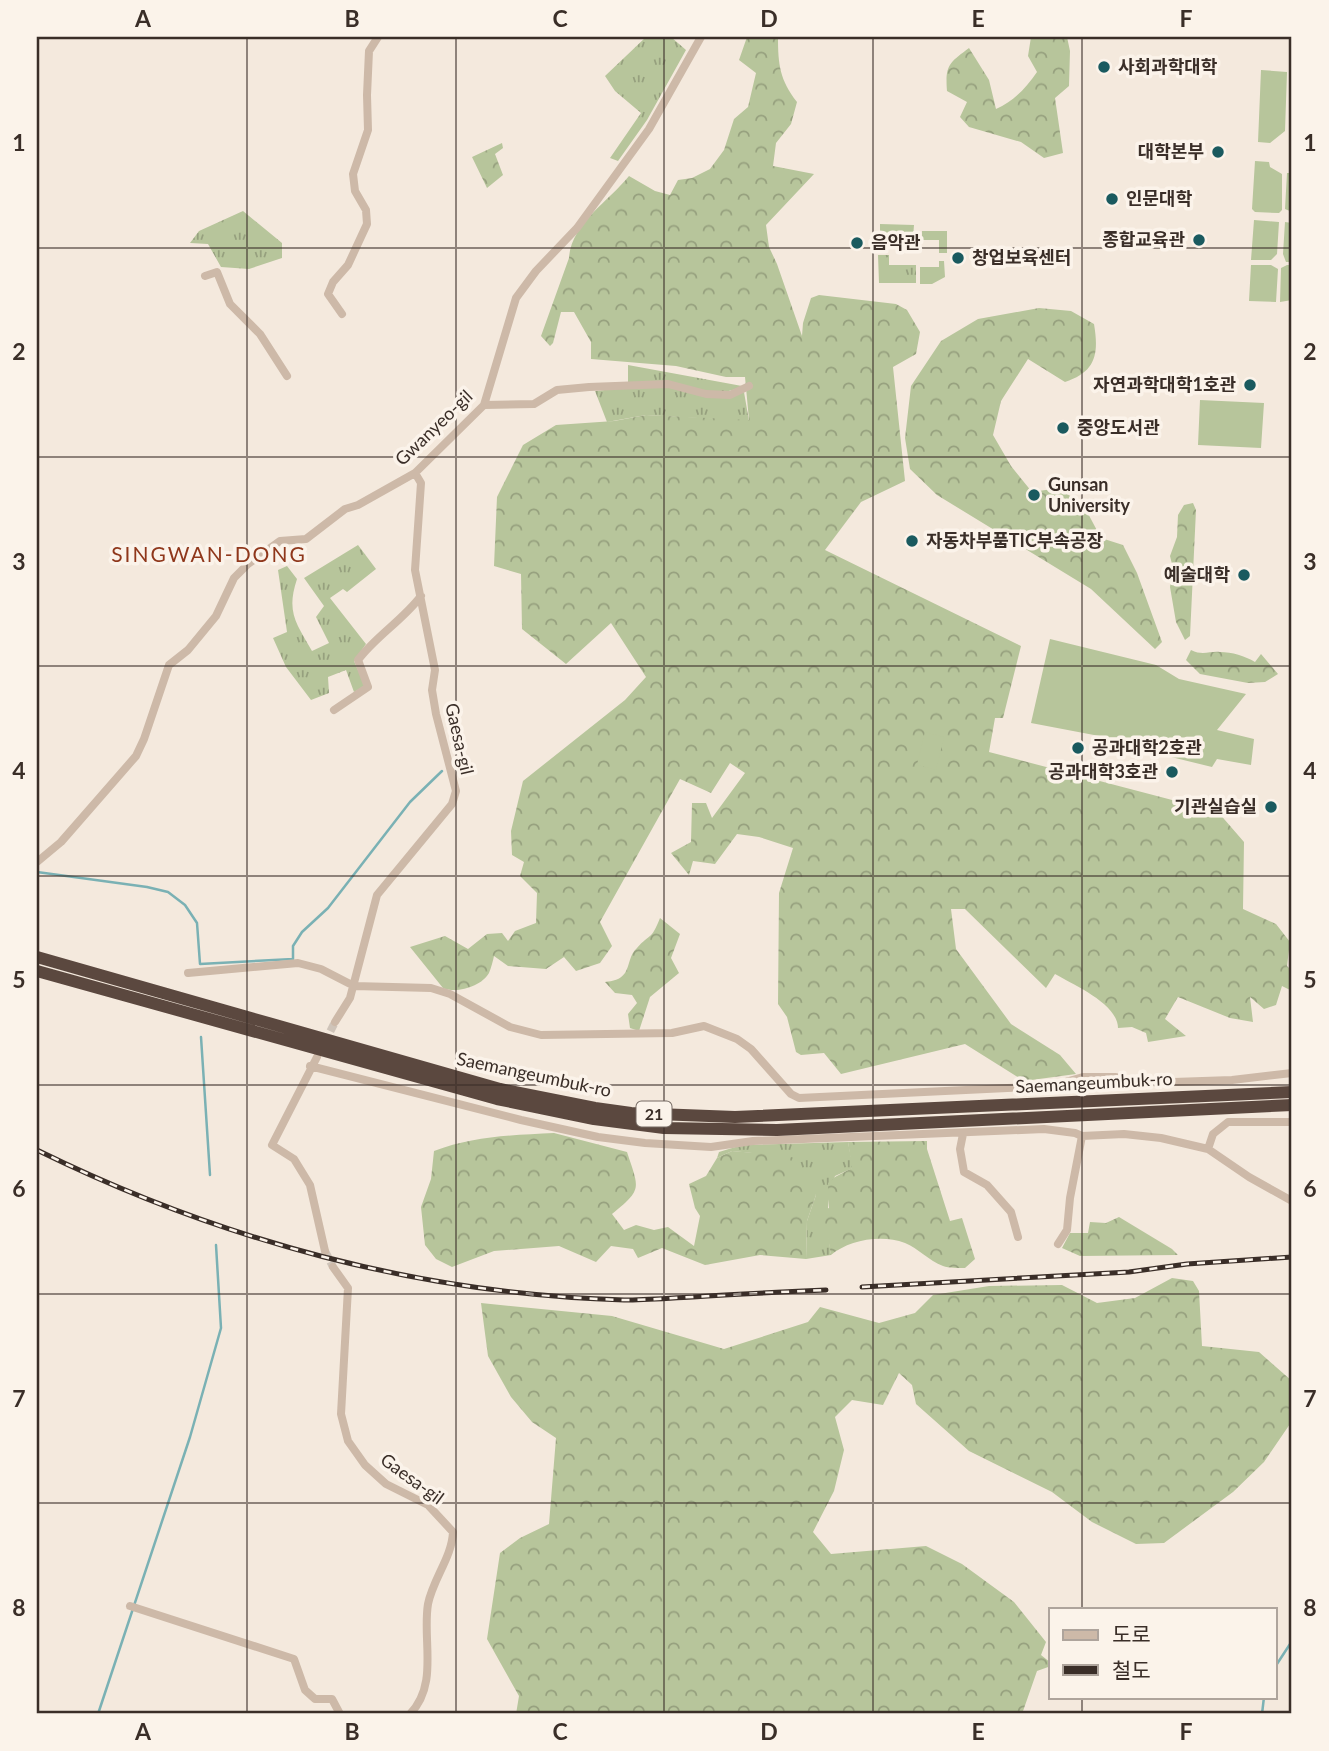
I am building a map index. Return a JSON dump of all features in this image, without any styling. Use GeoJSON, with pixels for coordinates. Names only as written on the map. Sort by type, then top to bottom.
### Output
{"type":"FeatureCollection","features":[{"type":"Feature","properties":{"kind":"highway","name":"Saemangeumbuk-ro"},"geometry":{"type":"LineString","coordinates":[[37,957],[500,1089],[631,1113],[735,1117],[1292,1092]]}},
{"type":"Feature","properties":{"kind":"highway","name":"Saemangeumbuk-ro"},"geometry":{"type":"LineString","coordinates":[[37,971],[497,1099],[594,1119],[664,1128],[777,1130],[1292,1105]]}},
{"type":"Feature","properties":{"kind":"street"},"geometry":{"type":"LineString","coordinates":[[342,314],[328,294],[333,282],[348,265],[367,224],[366,210],[355,191],[353,174],[368,130],[369,51],[378,37]]}},
{"type":"Feature","properties":{"kind":"street","name":"Gwanyeo-gil"},"geometry":{"type":"LineString","coordinates":[[37,862],[61,842],[136,756],[169,665],[188,650],[216,616],[234,578],[248,564],[280,541],[306,539],[345,509],[358,505],[415,473],[484,405],[516,298],[536,271],[577,228],[649,129],[701,37]]}},
{"type":"Feature","properties":{"kind":"street"},"geometry":{"type":"LineString","coordinates":[[205,275],[217,272],[230,304],[260,334],[287,376]]}},
{"type":"Feature","properties":{"kind":"street"},"geometry":{"type":"LineString","coordinates":[[484,405],[534,404],[558,390],[589,387],[668,384],[706,394],[730,394],[749,386]]}},
{"type":"Feature","properties":{"kind":"street","name":"Gaesa-gil"},"geometry":{"type":"LineString","coordinates":[[335,1022],[354,986],[377,895],[452,803],[456,791],[432,690],[435,670],[415,570],[421,482],[415,473]]}},
{"type":"Feature","properties":{"kind":"street"},"geometry":{"type":"LineString","coordinates":[[334,710],[368,687],[358,660],[421,596]]}},
{"type":"Feature","properties":{"kind":"street"},"geometry":{"type":"LineString","coordinates":[[188,974],[298,963],[321,969],[354,986],[431,988],[450,994],[510,1027],[541,1035],[672,1033],[704,1026],[751,1049],[790,1094],[799,1098],[1051,1086],[1083,1077],[1115,1077],[1144,1083],[1232,1080],[1292,1073]]}},
{"type":"Feature","properties":{"kind":"street"},"geometry":{"type":"LineString","coordinates":[[317,1057],[310,1066],[272,1145],[294,1159],[310,1185],[325,1251]]}},
{"type":"Feature","properties":{"kind":"street"},"geometry":{"type":"LineString","coordinates":[[310,1066],[521,1121],[598,1137],[645,1143],[711,1147],[753,1141],[1044,1129],[1083,1136],[1124,1133],[1161,1138],[1208,1149],[1249,1177],[1292,1201]]}},
{"type":"Feature","properties":{"kind":"street"},"geometry":{"type":"LineString","coordinates":[[1208,1149],[1213,1134],[1228,1122],[1292,1122]]}},
{"type":"Feature","properties":{"kind":"street"},"geometry":{"type":"LineString","coordinates":[[963,1134],[960,1149],[964,1172],[987,1185],[1011,1212],[1018,1237]]}},
{"type":"Feature","properties":{"kind":"street"},"geometry":{"type":"LineString","coordinates":[[1059,1244],[1067,1230],[1070,1198],[1083,1136]]}},
{"type":"Feature","properties":{"kind":"street","name":"Gaesa-gil"},"geometry":{"type":"LineString","coordinates":[[333,1266],[348,1288],[341,1414],[348,1441],[365,1465],[386,1484],[428,1505],[453,1532],[429,1598],[425,1681],[421,1695],[410,1714]]}},
{"type":"Feature","properties":{"kind":"street"},"geometry":{"type":"LineString","coordinates":[[133,1607],[294,1659],[305,1690],[315,1699],[332,1699],[340,1714]]}},
{"type":"Feature","properties":{"kind":"green space"},"geometry":{"type":"Polygon","coordinates":[[[646,37],[671,37],[686,50],[647,120],[618,161],[610,158],[641,113],[615,91],[605,76],[646,37]]]}},
{"type":"Feature","properties":{"kind":"green space"},"geometry":{"type":"Polygon","coordinates":[[[747,37],[778,37],[781,72],[797,102],[791,124],[776,143],[773,166],[814,174],[766,225],[769,247],[802,336],[811,298],[819,295],[896,304],[907,310],[920,332],[916,354],[893,367],[905,481],[861,502],[825,550],[1021,646],[1003,718],[995,718],[989,752],[1218,812],[1244,842],[1243,909],[1276,924],[1290,942],[1287,966],[1292,971],[1292,991],[1282,986],[1276,1005],[1264,1009],[1250,997],[1253,1022],[1230,1018],[1178,997],[1165,1019],[1186,1036],[1148,1042],[1146,1033],[1132,1027],[1118,1028],[1116,1019],[1103,1003],[1055,974],[1046,988],[965,909],[951,909],[956,949],[1011,1024],[1060,1055],[1076,1074],[1024,1081],[965,1044],[841,1074],[824,1053],[801,1055],[796,1052],[787,1017],[778,1004],[779,893],[793,848],[759,837],[737,834],[715,864],[693,861],[689,875],[671,853],[691,842],[692,803],[706,803],[712,818],[745,773],[730,763],[711,793],[680,779],[600,922],[612,946],[600,963],[576,971],[564,957],[546,969],[508,966],[494,956],[489,973],[481,982],[462,989],[449,990],[443,988],[410,947],[445,936],[468,949],[487,934],[502,933],[508,941],[515,931],[536,923],[537,893],[520,876],[524,862],[512,855],[511,831],[523,781],[625,700],[646,677],[611,623],[566,664],[522,629],[521,574],[494,566],[497,497],[523,445],[556,425],[614,421],[646,415],[749,420],[745,377],[726,377],[676,366],[591,359],[591,342],[574,312],[561,312],[550,346],[541,336],[576,234],[629,176],[655,191],[670,195],[678,180],[692,178],[710,169],[724,150],[734,119],[748,107],[756,73],[739,60],[747,37]]]}},
{"type":"Feature","properties":{"kind":"green space"},"geometry":{"type":"Polygon","coordinates":[[[1031,37],[1067,37],[1070,51],[1069,86],[1055,98],[1063,153],[1044,158],[1021,142],[969,127],[960,117],[967,102],[947,91],[950,65],[969,48],[989,80],[996,109],[1008,102],[1024,89],[1037,72],[1028,56],[1031,37]]]}},
{"type":"Feature","properties":{"kind":"green space"},"geometry":{"type":"Polygon","coordinates":[[[1261,70],[1287,72],[1285,131],[1270,143],[1258,142],[1261,70]]]}},
{"type":"Feature","properties":{"kind":"green space"},"geometry":{"type":"Polygon","coordinates":[[[502,143],[503,148],[495,154],[503,175],[487,188],[472,157],[502,143]]]}},
{"type":"Feature","properties":{"kind":"green space"},"geometry":{"type":"Polygon","coordinates":[[[1255,161],[1269,162],[1270,167],[1282,174],[1282,210],[1279,213],[1255,212],[1252,209],[1255,161]]]}},
{"type":"Feature","properties":{"kind":"green space"},"geometry":{"type":"Polygon","coordinates":[[[1287,173],[1292,173],[1292,212],[1285,209],[1287,173]]]}},
{"type":"Feature","properties":{"kind":"green space"},"geometry":{"type":"Polygon","coordinates":[[[243,211],[282,243],[282,258],[249,269],[221,267],[208,244],[190,243],[199,231],[243,211]]]}},
{"type":"Feature","properties":{"kind":"green space"},"geometry":{"type":"Polygon","coordinates":[[[1254,220],[1279,222],[1277,254],[1271,260],[1251,260],[1254,220]]]}},
{"type":"Feature","properties":{"kind":"green space"},"geometry":{"type":"Polygon","coordinates":[[[1285,222],[1292,223],[1292,262],[1286,262],[1283,254],[1285,222]]]}},
{"type":"Feature","properties":{"kind":"green space"},"geometry":{"type":"Polygon","coordinates":[[[880,224],[914,225],[913,238],[891,238],[891,248],[880,248],[880,224]]]}},
{"type":"Feature","properties":{"kind":"green space"},"geometry":{"type":"Polygon","coordinates":[[[922,231],[947,231],[947,253],[939,253],[939,240],[922,240],[922,231]]]}},
{"type":"Feature","properties":{"kind":"green space"},"geometry":{"type":"Polygon","coordinates":[[[878,255],[889,255],[889,265],[916,265],[916,283],[879,283],[878,255]]]}},
{"type":"Feature","properties":{"kind":"green space"},"geometry":{"type":"Polygon","coordinates":[[[939,261],[944,261],[945,277],[932,284],[920,284],[920,267],[939,267],[939,261]]]}},
{"type":"Feature","properties":{"kind":"green space"},"geometry":{"type":"Polygon","coordinates":[[[1251,265],[1271,265],[1278,269],[1276,302],[1249,301],[1251,265]]]}},
{"type":"Feature","properties":{"kind":"green space"},"geometry":{"type":"Polygon","coordinates":[[[1292,265],[1292,300],[1280,302],[1281,268],[1292,265]]]}},
{"type":"Feature","properties":{"kind":"green space"},"geometry":{"type":"Polygon","coordinates":[[[1039,308],[1071,311],[1094,324],[1096,344],[1093,360],[1083,373],[1065,382],[1028,359],[1001,401],[993,435],[1011,466],[1032,492],[1059,488],[1084,506],[1101,538],[1123,545],[1137,573],[1162,642],[1155,649],[1091,589],[937,495],[910,469],[905,438],[911,386],[941,341],[978,319],[1039,308]]]}},
{"type":"Feature","properties":{"kind":"green space"},"geometry":{"type":"Polygon","coordinates":[[[628,365],[742,386],[732,390],[703,392],[628,382],[628,365]]]}},
{"type":"Feature","properties":{"kind":"green space"},"geometry":{"type":"Polygon","coordinates":[[[643,386],[672,388],[715,398],[744,392],[749,421],[646,415],[607,422],[595,391],[643,386]]]}},
{"type":"Feature","properties":{"kind":"green space"},"geometry":{"type":"Polygon","coordinates":[[[1200,400],[1264,403],[1261,448],[1198,445],[1200,400]]]}},
{"type":"Feature","properties":{"kind":"green space"},"geometry":{"type":"Polygon","coordinates":[[[1193,503],[1196,510],[1190,636],[1185,640],[1176,622],[1170,587],[1173,568],[1170,556],[1177,537],[1178,515],[1184,505],[1193,503]]]}},
{"type":"Feature","properties":{"kind":"green space"},"geometry":{"type":"Polygon","coordinates":[[[358,545],[376,569],[347,592],[343,589],[330,598],[366,644],[354,661],[365,686],[354,692],[346,670],[328,677],[329,693],[311,700],[286,667],[273,638],[287,632],[278,570],[287,566],[297,579],[292,600],[294,617],[312,651],[329,643],[316,617],[324,606],[304,578],[358,545]]]}},
{"type":"Feature","properties":{"kind":"green space"},"geometry":{"type":"Polygon","coordinates":[[[1050,639],[1156,665],[1179,679],[1246,694],[1217,730],[1254,739],[1251,765],[1217,759],[1212,767],[1163,755],[1163,744],[1115,739],[1031,723],[1050,639]]]}},
{"type":"Feature","properties":{"kind":"green space"},"geometry":{"type":"Polygon","coordinates":[[[1191,650],[1229,653],[1255,662],[1261,654],[1278,674],[1265,682],[1248,683],[1200,674],[1186,660],[1191,650]]]}},
{"type":"Feature","properties":{"kind":"green space"},"geometry":{"type":"Polygon","coordinates":[[[925,732],[944,737],[936,770],[917,765],[925,732]]]}},
{"type":"Feature","properties":{"kind":"green space"},"geometry":{"type":"Polygon","coordinates":[[[660,918],[680,934],[671,958],[679,973],[650,997],[639,1031],[630,1028],[628,1014],[637,1003],[632,995],[615,993],[605,982],[616,980],[623,975],[632,954],[652,934],[660,918]]]}},
{"type":"Feature","properties":{"kind":"green space"},"geometry":{"type":"Polygon","coordinates":[[[554,1133],[627,1152],[636,1188],[629,1199],[612,1214],[624,1230],[636,1225],[654,1230],[668,1227],[694,1246],[700,1216],[695,1208],[689,1184],[706,1176],[717,1158],[732,1151],[789,1156],[798,1160],[816,1195],[807,1221],[806,1259],[760,1255],[705,1265],[662,1248],[638,1258],[633,1249],[611,1246],[596,1262],[559,1246],[494,1251],[452,1267],[436,1259],[425,1245],[421,1207],[431,1179],[434,1151],[478,1139],[554,1133]]]}},
{"type":"Feature","properties":{"kind":"green space"},"geometry":{"type":"Polygon","coordinates":[[[927,1141],[927,1149],[950,1221],[962,1218],[975,1259],[965,1268],[945,1267],[910,1245],[886,1239],[856,1242],[831,1255],[826,1226],[816,1212],[829,1208],[828,1183],[852,1168],[848,1142],[927,1141]]]}},
{"type":"Feature","properties":{"kind":"green space"},"geometry":{"type":"Polygon","coordinates":[[[848,1142],[853,1168],[835,1176],[828,1205],[831,1255],[806,1259],[807,1221],[816,1195],[752,1153],[732,1151],[717,1158],[719,1152],[742,1145],[848,1142]]]}},
{"type":"Feature","properties":{"kind":"green space"},"geometry":{"type":"Polygon","coordinates":[[[1119,1217],[1178,1255],[1080,1256],[1062,1248],[1070,1233],[1088,1233],[1090,1222],[1106,1223],[1119,1217]]]}},
{"type":"Feature","properties":{"kind":"green space"},"geometry":{"type":"Polygon","coordinates":[[[1172,1278],[1193,1281],[1199,1291],[1202,1346],[1259,1352],[1292,1381],[1292,1421],[1264,1462],[1233,1492],[1164,1543],[1136,1544],[1092,1522],[1052,1492],[969,1451],[916,1404],[912,1385],[899,1373],[883,1405],[852,1400],[835,1417],[844,1450],[834,1491],[813,1532],[831,1554],[926,1546],[962,1564],[1014,1602],[1046,1642],[1041,1655],[1049,1661],[1049,1667],[1037,1671],[1022,1714],[516,1714],[519,1696],[487,1639],[500,1553],[520,1538],[549,1524],[556,1438],[532,1422],[511,1397],[488,1356],[481,1303],[612,1316],[724,1349],[808,1322],[820,1307],[879,1323],[915,1313],[933,1295],[989,1286],[1062,1285],[1097,1303],[1135,1298],[1172,1278]]]}},
{"type":"Feature","properties":{"kind":"waterway"},"geometry":{"type":"LineString","coordinates":[[37,872],[168,892],[185,905],[197,923],[200,964],[293,959],[293,946],[302,932],[328,908],[410,802],[442,771]]}},
{"type":"Feature","properties":{"kind":"waterway"},"geometry":{"type":"LineString","coordinates":[[201,1037],[210,1175]]}},
{"type":"Feature","properties":{"kind":"waterway"},"geometry":{"type":"LineString","coordinates":[[98,1714],[190,1437],[221,1328],[216,1245]]}},
{"type":"Feature","properties":{"kind":"waterway"},"geometry":{"type":"LineString","coordinates":[[1276,1665],[1292,1641]]}},
{"type":"Feature","properties":{"kind":"waterway"},"geometry":{"type":"LineString","coordinates":[[1262,1714],[1264,1698]]}},
{"type":"Feature","properties":{"kind":"tunnel"},"geometry":{"type":"LineString","coordinates":[[325,1042],[335,1022]]}},
{"type":"Feature","properties":{"kind":"tunnel"},"geometry":{"type":"LineString","coordinates":[[325,1251],[333,1267]]}},
{"type":"Feature","properties":{"kind":"railway"},"geometry":{"type":"LineString","coordinates":[[37,1150],[177,1211],[249,1235],[396,1274],[547,1296],[624,1300],[826,1290]]}},
{"type":"Feature","properties":{"kind":"railway"},"geometry":{"type":"LineString","coordinates":[[862,1287],[1129,1272],[1187,1264],[1292,1257]]}},
{"type":"Feature","properties":{"kind":"place","name":"사회과학대학"},"geometry":{"type":"Point","coordinates":[1104,67]}},
{"type":"Feature","properties":{"kind":"place","name":"대학본부"},"geometry":{"type":"Point","coordinates":[1218,152]}},
{"type":"Feature","properties":{"kind":"place","name":"인문대학"},"geometry":{"type":"Point","coordinates":[1112,199]}},
{"type":"Feature","properties":{"kind":"place","name":"종합교육관"},"geometry":{"type":"Point","coordinates":[1199,240]}},
{"type":"Feature","properties":{"kind":"place","name":"음악관"},"geometry":{"type":"Point","coordinates":[857,243]}},
{"type":"Feature","properties":{"kind":"place","name":"창업보육센터"},"geometry":{"type":"Point","coordinates":[958,258]}},
{"type":"Feature","properties":{"kind":"place","name":"자연과학대학1호관"},"geometry":{"type":"Point","coordinates":[1250,385]}},
{"type":"Feature","properties":{"kind":"place","name":"중앙도서관"},"geometry":{"type":"Point","coordinates":[1063,428]}},
{"type":"Feature","properties":{"kind":"place","name":"Gunsan University"},"geometry":{"type":"Point","coordinates":[1034,495]}},
{"type":"Feature","properties":{"kind":"place","name":"자동차부품TIC부속공장"},"geometry":{"type":"Point","coordinates":[912,541]}},
{"type":"Feature","properties":{"kind":"place","name":"예술대학"},"geometry":{"type":"Point","coordinates":[1244,575]}},
{"type":"Feature","properties":{"kind":"place","name":"공과대학2호관"},"geometry":{"type":"Point","coordinates":[1078,748]}},
{"type":"Feature","properties":{"kind":"place","name":"공과대학3호관"},"geometry":{"type":"Point","coordinates":[1172,772]}},
{"type":"Feature","properties":{"kind":"place","name":"기관실습실"},"geometry":{"type":"Point","coordinates":[1271,807]}},
{"type":"Feature","properties":{"kind":"district","name":"SINGWAN-DONG"},"geometry":{"type":"Point","coordinates":[209,555]}}]}
